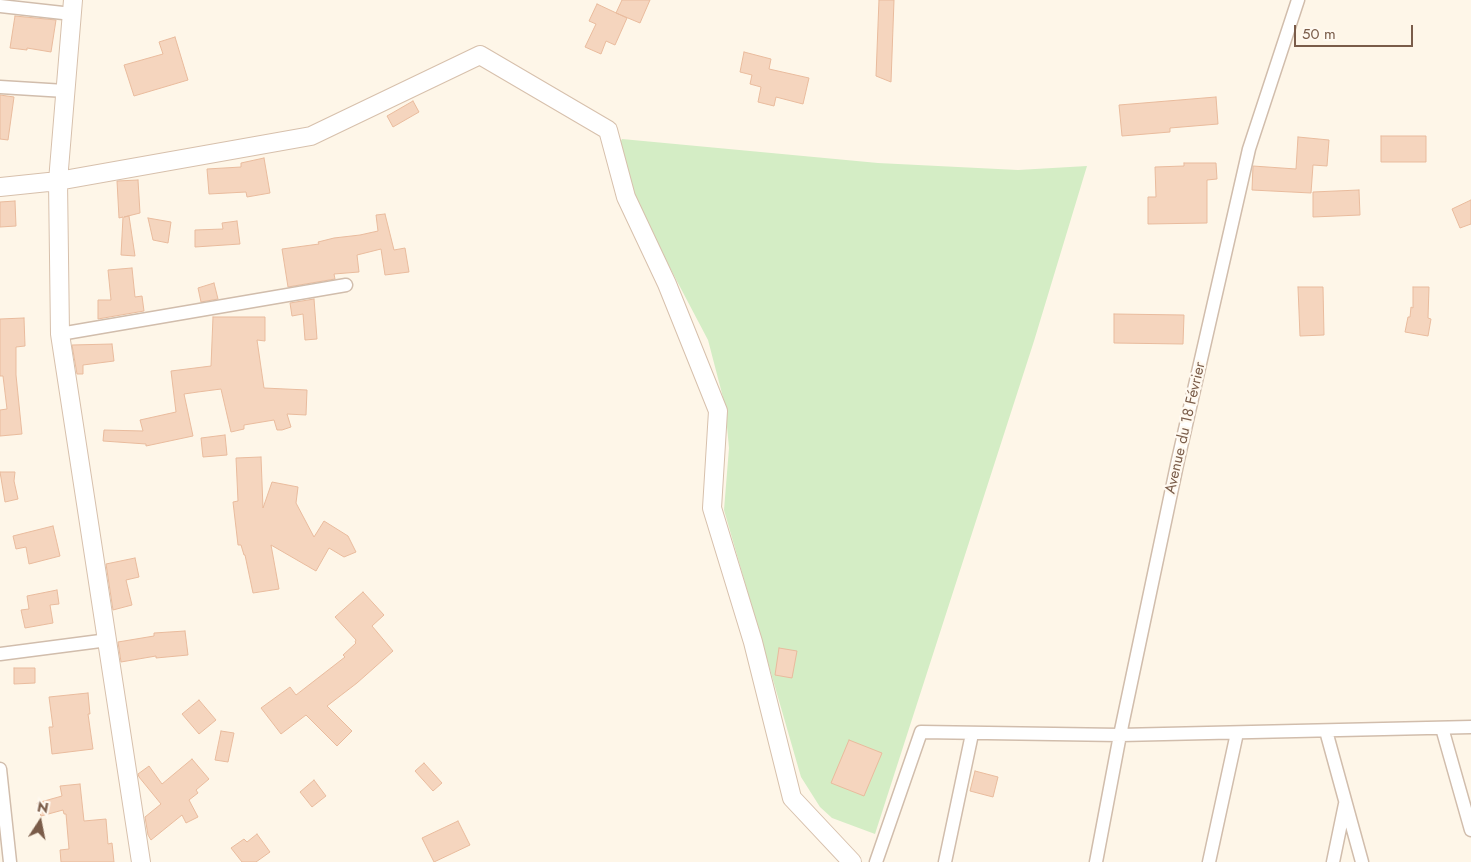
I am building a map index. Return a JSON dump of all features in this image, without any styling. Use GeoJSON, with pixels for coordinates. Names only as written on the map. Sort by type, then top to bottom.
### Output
{"type":"FeatureCollection","features":[{"type":"Feature","properties":{"kind":"street","name":"Avenue du 18 Février"},"geometry":{"type":"LineString","coordinates":[[1096,862],[1120,735],[1178,460],[1249,149],[1298,0]]}},
{"type":"Feature","properties":{"kind":"street"},"geometry":{"type":"LineString","coordinates":[[0,6],[73,7],[58,181],[60,334],[141,862]]}},
{"type":"Feature","properties":{"kind":"street"},"geometry":{"type":"LineString","coordinates":[[0,187],[58,181],[311,136],[480,55],[608,130],[626,197],[667,284],[718,411],[712,508],[753,642],[792,798],[852,862]]}},
{"type":"Feature","properties":{"kind":"street"},"geometry":{"type":"LineString","coordinates":[[0,88],[65,91]]}},
{"type":"Feature","properties":{"kind":"street"},"geometry":{"type":"LineString","coordinates":[[60,334],[346,285]]}},
{"type":"Feature","properties":{"kind":"street"},"geometry":{"type":"LineString","coordinates":[[0,654],[108,640]]}},
{"type":"Feature","properties":{"kind":"street"},"geometry":{"type":"LineString","coordinates":[[876,862],[921,732],[1120,735],[1471,727]]}},
{"type":"Feature","properties":{"kind":"street"},"geometry":{"type":"LineString","coordinates":[[1442,728],[1471,830]]}},
{"type":"Feature","properties":{"kind":"street"},"geometry":{"type":"LineString","coordinates":[[1326,731],[1362,862]]}},
{"type":"Feature","properties":{"kind":"street"},"geometry":{"type":"LineString","coordinates":[[1209,862],[1237,733]]}},
{"type":"Feature","properties":{"kind":"street"},"geometry":{"type":"LineString","coordinates":[[944,862],[972,734]]}},
{"type":"Feature","properties":{"kind":"street"},"geometry":{"type":"LineString","coordinates":[[0,769],[10,862]]}},
{"type":"Feature","properties":{"kind":"street"},"geometry":{"type":"LineString","coordinates":[[1333,862],[1346,801]]}},
{"type":"Feature","properties":{"kind":"green space"},"geometry":{"type":"Polygon","coordinates":[[[622,139],[878,163],[1018,170],[1087,166],[1034,341],[875,834],[832,818],[820,807],[801,777],[724,510],[729,448],[725,405],[708,340],[640,211],[618,146],[622,139]]]}},
{"type":"Feature","properties":{"kind":"building"},"geometry":{"type":"Polygon","coordinates":[[[622,0],[650,0],[640,23],[616,13],[622,0]]]}},
{"type":"Feature","properties":{"kind":"building"},"geometry":{"type":"Polygon","coordinates":[[[879,0],[894,0],[891,82],[876,76],[879,0]]]}},
{"type":"Feature","properties":{"kind":"building"},"geometry":{"type":"Polygon","coordinates":[[[597,4],[627,18],[615,45],[606,41],[601,54],[585,47],[596,24],[589,21],[597,4]]]}},
{"type":"Feature","properties":{"kind":"building"},"geometry":{"type":"Polygon","coordinates":[[[15,16],[56,20],[51,52],[27,48],[27,50],[10,48],[15,16]]]}},
{"type":"Feature","properties":{"kind":"building"},"geometry":{"type":"Polygon","coordinates":[[[175,37],[188,80],[134,96],[124,65],[163,54],[159,42],[175,37]]]}},
{"type":"Feature","properties":{"kind":"building"},"geometry":{"type":"Polygon","coordinates":[[[744,52],[771,59],[769,69],[809,78],[803,104],[776,97],[774,106],[758,102],[761,87],[750,84],[752,75],[740,72],[744,52]]]}},
{"type":"Feature","properties":{"kind":"building"},"geometry":{"type":"Polygon","coordinates":[[[0,95],[14,97],[8,140],[0,139],[0,95]]]}},
{"type":"Feature","properties":{"kind":"building"},"geometry":{"type":"Polygon","coordinates":[[[1216,97],[1218,124],[1170,128],[1170,132],[1122,136],[1119,105],[1216,97]]]}},
{"type":"Feature","properties":{"kind":"building"},"geometry":{"type":"Polygon","coordinates":[[[413,101],[419,112],[393,127],[387,116],[413,101]]]}},
{"type":"Feature","properties":{"kind":"building"},"geometry":{"type":"Polygon","coordinates":[[[1381,136],[1426,136],[1426,162],[1381,162],[1381,136]]]}},
{"type":"Feature","properties":{"kind":"building"},"geometry":{"type":"Polygon","coordinates":[[[1298,137],[1329,140],[1327,166],[1313,165],[1311,193],[1252,190],[1253,166],[1296,169],[1298,137]]]}},
{"type":"Feature","properties":{"kind":"building"},"geometry":{"type":"Polygon","coordinates":[[[264,158],[270,193],[247,197],[246,192],[209,194],[207,169],[241,167],[241,163],[264,158]]]}},
{"type":"Feature","properties":{"kind":"building"},"geometry":{"type":"Polygon","coordinates":[[[1184,163],[1216,163],[1217,179],[1207,180],[1207,223],[1148,224],[1148,197],[1156,197],[1155,167],[1184,166],[1184,163]]]}},
{"type":"Feature","properties":{"kind":"building"},"geometry":{"type":"Polygon","coordinates":[[[138,180],[140,213],[124,217],[129,216],[135,256],[121,255],[123,217],[119,218],[117,181],[138,180]]]}},
{"type":"Feature","properties":{"kind":"building"},"geometry":{"type":"Polygon","coordinates":[[[1359,190],[1360,215],[1313,217],[1313,192],[1359,190]]]}},
{"type":"Feature","properties":{"kind":"building"},"geometry":{"type":"Polygon","coordinates":[[[1471,200],[1471,224],[1460,228],[1452,209],[1471,200]]]}},
{"type":"Feature","properties":{"kind":"building"},"geometry":{"type":"Polygon","coordinates":[[[15,201],[16,226],[0,227],[0,202],[15,201]]]}},
{"type":"Feature","properties":{"kind":"building"},"geometry":{"type":"Polygon","coordinates":[[[385,214],[394,250],[405,248],[409,272],[385,275],[381,249],[357,255],[359,272],[334,274],[335,279],[288,287],[282,249],[319,244],[318,242],[334,238],[378,231],[376,215],[385,214]]]}},
{"type":"Feature","properties":{"kind":"building"},"geometry":{"type":"Polygon","coordinates":[[[148,218],[171,222],[168,243],[153,240],[148,218]]]}},
{"type":"Feature","properties":{"kind":"building"},"geometry":{"type":"Polygon","coordinates":[[[237,221],[240,244],[195,247],[195,230],[223,229],[222,223],[237,221]]]}},
{"type":"Feature","properties":{"kind":"building"},"geometry":{"type":"Polygon","coordinates":[[[132,268],[135,297],[142,296],[144,311],[98,319],[98,300],[111,300],[108,270],[132,268]]]}},
{"type":"Feature","properties":{"kind":"building"},"geometry":{"type":"Polygon","coordinates":[[[214,283],[218,299],[201,302],[198,288],[214,283]]]}},
{"type":"Feature","properties":{"kind":"building"},"geometry":{"type":"Polygon","coordinates":[[[1298,287],[1323,287],[1324,335],[1300,336],[1298,287]]]}},
{"type":"Feature","properties":{"kind":"building"},"geometry":{"type":"Polygon","coordinates":[[[1413,287],[1429,287],[1428,318],[1431,319],[1428,336],[1405,332],[1411,307],[1413,308],[1413,287]]]}},
{"type":"Feature","properties":{"kind":"building"},"geometry":{"type":"Polygon","coordinates":[[[314,299],[317,339],[305,340],[303,314],[292,316],[290,303],[314,299]]]}},
{"type":"Feature","properties":{"kind":"building"},"geometry":{"type":"Polygon","coordinates":[[[1114,314],[1184,315],[1183,344],[1114,343],[1114,314]]]}},
{"type":"Feature","properties":{"kind":"building"},"geometry":{"type":"Polygon","coordinates":[[[213,317],[265,317],[265,341],[257,340],[264,388],[307,390],[306,415],[287,414],[291,427],[282,430],[277,430],[274,420],[244,425],[244,429],[231,432],[221,389],[184,394],[193,436],[146,446],[146,444],[103,441],[104,430],[143,431],[140,420],[176,412],[171,371],[211,366],[213,317]]]}},
{"type":"Feature","properties":{"kind":"building"},"geometry":{"type":"Polygon","coordinates":[[[24,318],[25,346],[16,347],[16,375],[22,434],[0,436],[0,410],[7,409],[3,376],[0,376],[0,319],[24,318]]]}},
{"type":"Feature","properties":{"kind":"building"},"geometry":{"type":"Polygon","coordinates":[[[112,344],[114,361],[83,365],[83,374],[77,374],[72,345],[112,344]]]}},
{"type":"Feature","properties":{"kind":"building"},"geometry":{"type":"Polygon","coordinates":[[[225,435],[227,455],[203,457],[201,438],[225,435]]]}},
{"type":"Feature","properties":{"kind":"building"},"geometry":{"type":"Polygon","coordinates":[[[261,457],[263,508],[272,482],[298,487],[296,503],[314,537],[324,521],[348,536],[356,552],[344,557],[329,548],[316,571],[271,545],[279,589],[253,593],[245,555],[241,545],[238,545],[233,502],[238,501],[236,458],[261,457]]]}},
{"type":"Feature","properties":{"kind":"building"},"geometry":{"type":"Polygon","coordinates":[[[0,472],[15,472],[14,481],[18,499],[5,502],[0,472]]]}},
{"type":"Feature","properties":{"kind":"building"},"geometry":{"type":"Polygon","coordinates":[[[53,526],[60,556],[29,564],[26,547],[16,549],[13,536],[53,526]]]}},
{"type":"Feature","properties":{"kind":"building"},"geometry":{"type":"Polygon","coordinates":[[[135,558],[139,577],[126,580],[132,605],[113,610],[106,564],[135,558]]]}},
{"type":"Feature","properties":{"kind":"building"},"geometry":{"type":"Polygon","coordinates":[[[57,590],[59,604],[50,605],[53,623],[25,628],[21,610],[29,609],[27,596],[57,590]]]}},
{"type":"Feature","properties":{"kind":"building"},"geometry":{"type":"Polygon","coordinates":[[[363,592],[384,615],[372,626],[393,651],[357,683],[327,706],[352,731],[337,746],[306,715],[281,734],[261,708],[290,687],[296,695],[345,657],[343,655],[356,643],[356,640],[335,617],[363,592]]]}},
{"type":"Feature","properties":{"kind":"building"},"geometry":{"type":"Polygon","coordinates":[[[185,631],[188,655],[156,658],[156,656],[121,662],[118,642],[154,636],[154,633],[185,631]]]}},
{"type":"Feature","properties":{"kind":"building"},"geometry":{"type":"Polygon","coordinates":[[[779,648],[797,651],[792,678],[775,675],[779,648]]]}},
{"type":"Feature","properties":{"kind":"building"},"geometry":{"type":"Polygon","coordinates":[[[14,668],[35,668],[35,683],[14,684],[14,668]]]}},
{"type":"Feature","properties":{"kind":"building"},"geometry":{"type":"Polygon","coordinates":[[[88,693],[90,714],[88,714],[93,749],[52,754],[49,727],[53,727],[49,697],[88,693]]]}},
{"type":"Feature","properties":{"kind":"building"},"geometry":{"type":"Polygon","coordinates":[[[199,700],[216,720],[199,734],[182,714],[199,700]]]}},
{"type":"Feature","properties":{"kind":"building"},"geometry":{"type":"Polygon","coordinates":[[[221,731],[234,733],[228,762],[215,760],[221,731]]]}},
{"type":"Feature","properties":{"kind":"building"},"geometry":{"type":"Polygon","coordinates":[[[849,740],[882,753],[864,796],[831,783],[849,740]]]}},
{"type":"Feature","properties":{"kind":"building"},"geometry":{"type":"Polygon","coordinates":[[[192,759],[209,779],[196,790],[198,793],[189,800],[198,817],[186,823],[182,815],[151,840],[148,835],[145,817],[161,804],[138,774],[149,766],[162,784],[192,759]]]}},
{"type":"Feature","properties":{"kind":"building"},"geometry":{"type":"Polygon","coordinates":[[[424,763],[442,783],[433,791],[415,771],[424,763]]]}},
{"type":"Feature","properties":{"kind":"building"},"geometry":{"type":"Polygon","coordinates":[[[975,771],[998,777],[993,797],[970,791],[975,771]]]}},
{"type":"Feature","properties":{"kind":"building"},"geometry":{"type":"Polygon","coordinates":[[[314,780],[326,796],[312,807],[300,792],[314,780]]]}},
{"type":"Feature","properties":{"kind":"building"},"geometry":{"type":"Polygon","coordinates":[[[80,784],[84,821],[106,819],[108,844],[112,843],[114,862],[61,862],[60,850],[69,849],[66,814],[64,814],[63,810],[41,816],[37,803],[62,796],[60,786],[80,784]]]}},
{"type":"Feature","properties":{"kind":"building"},"geometry":{"type":"Polygon","coordinates":[[[458,821],[470,845],[434,862],[422,838],[458,821]]]}},
{"type":"Feature","properties":{"kind":"building"},"geometry":{"type":"Polygon","coordinates":[[[257,834],[270,852],[256,862],[242,862],[231,848],[244,839],[247,842],[257,834]]]}}]}
